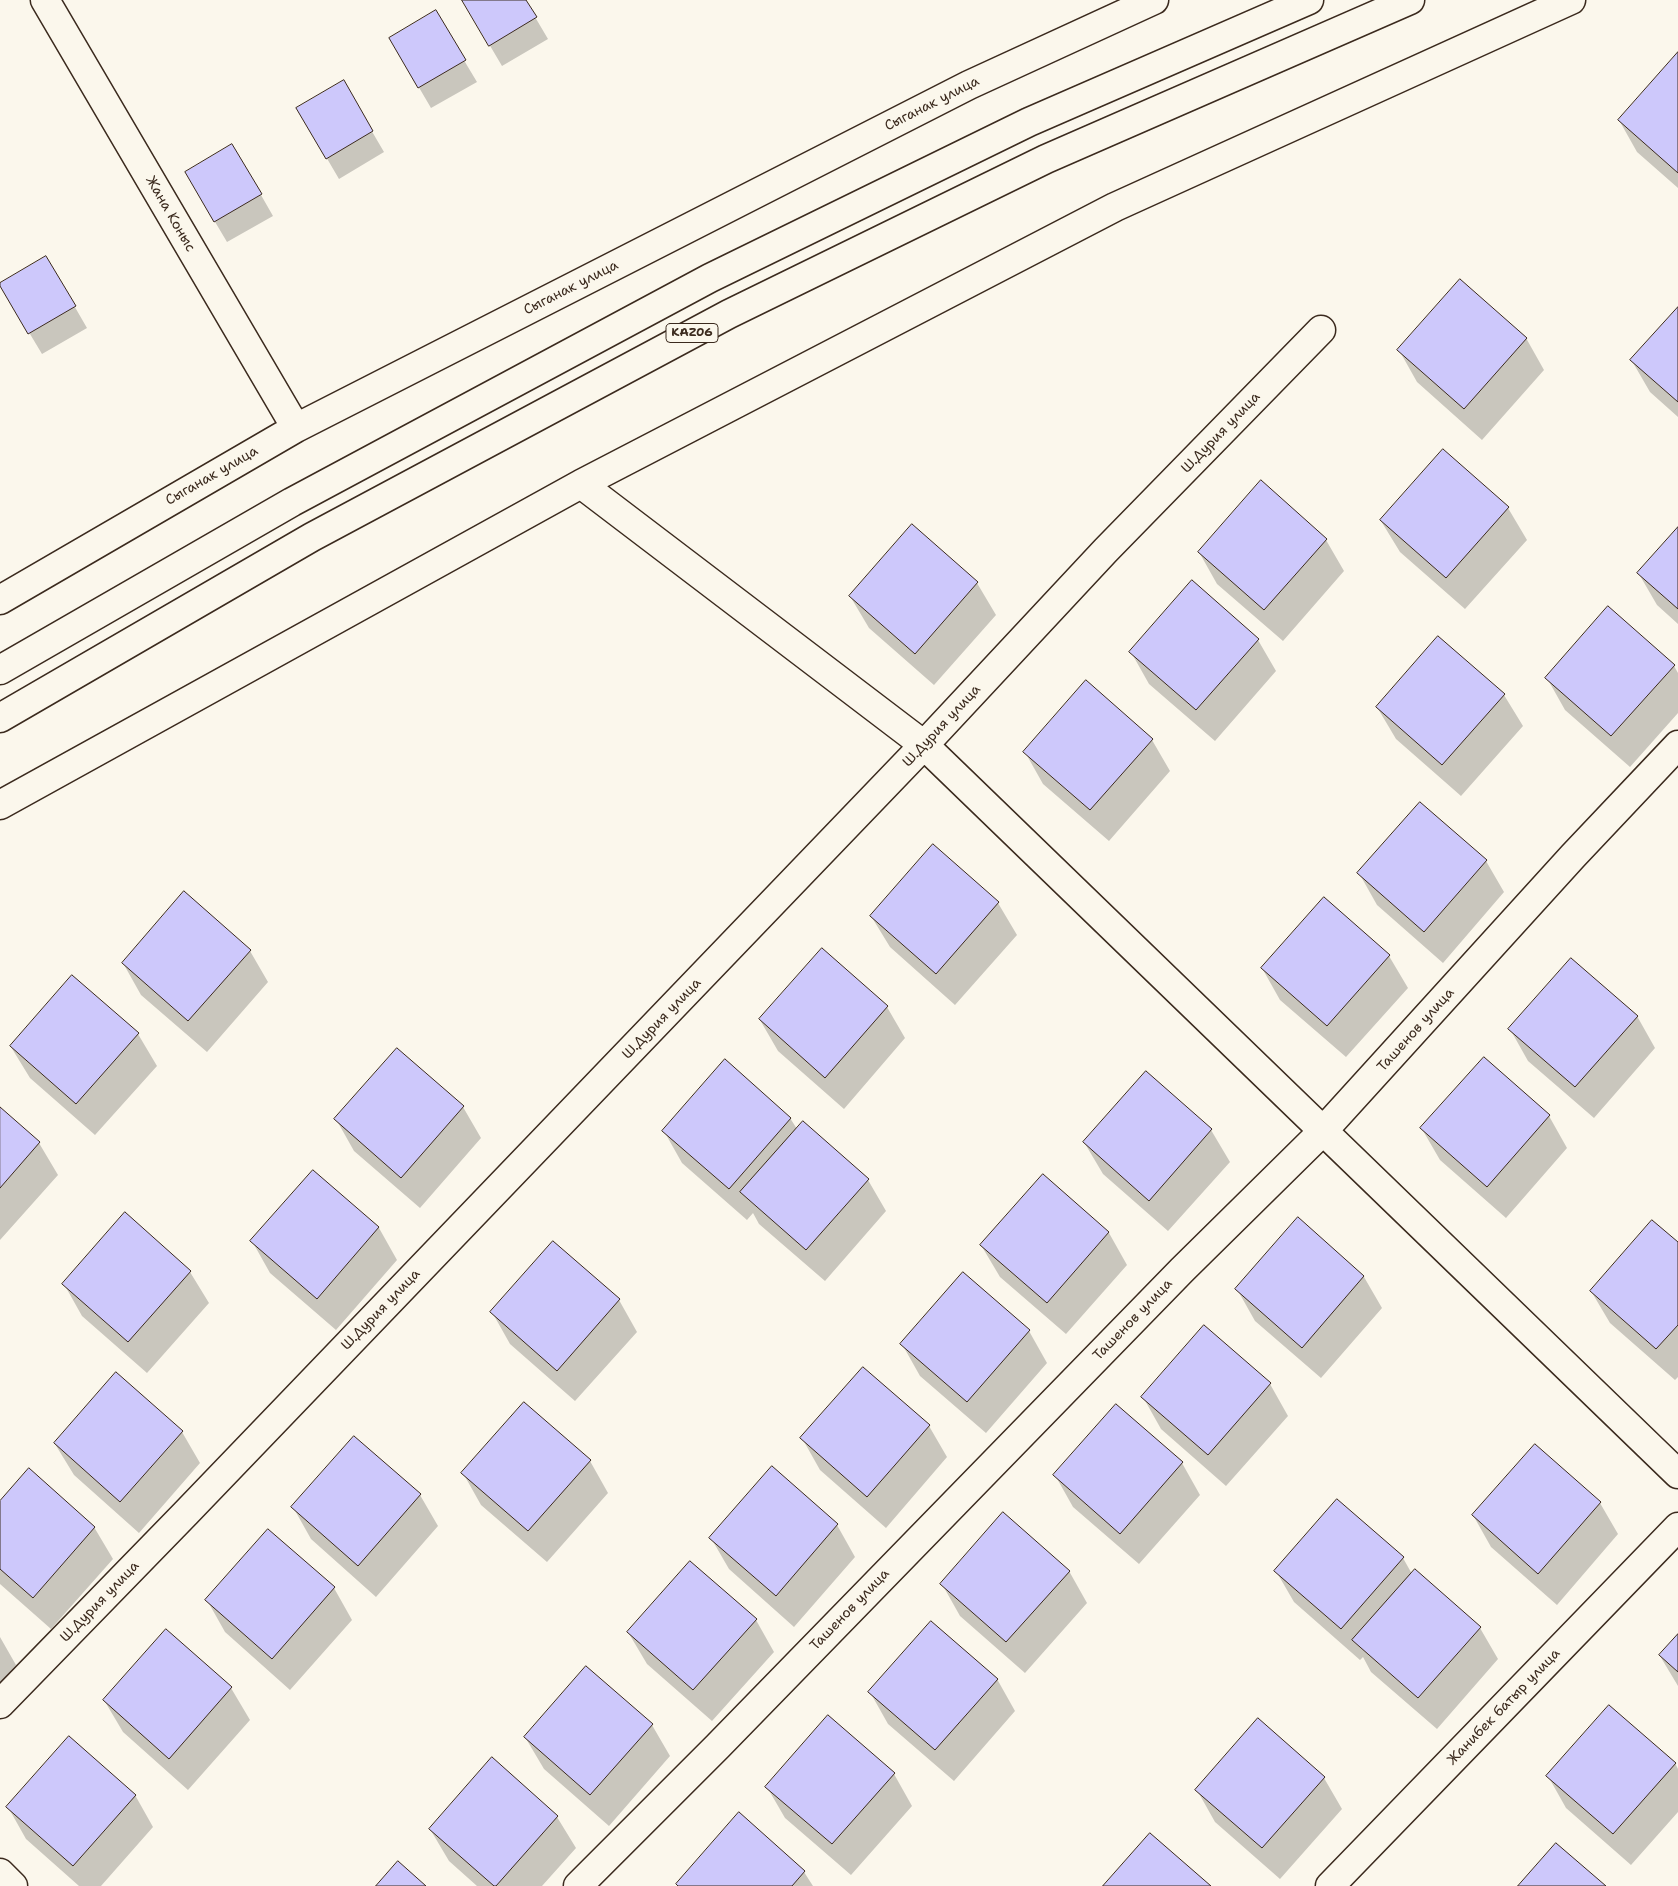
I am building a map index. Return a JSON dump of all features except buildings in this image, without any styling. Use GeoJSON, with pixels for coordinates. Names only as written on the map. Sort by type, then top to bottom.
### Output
{"type":"FeatureCollection","features":[{"type":"Feature","properties":{"kind":"main road","name":"Жана Коныс"},"geometry":{"type":"LineString","coordinates":[[45,0],[296,428]]}},
{"type":"Feature","properties":{"kind":"main road","name":"Сыганак улица"},"geometry":{"type":"LineString","coordinates":[[0,600],[296,428],[969,85],[1154,0]]}},
{"type":"Feature","properties":{"kind":"main road","name":"KАZ06"},"geometry":{"type":"LineString","coordinates":[[0,670],[292,502],[710,278],[1029,122],[1309,0]]}},
{"type":"Feature","properties":{"kind":"main road","name":"KАZ06"},"geometry":{"type":"LineString","coordinates":[[0,718],[312,537],[729,314],[1046,159],[1410,0]]}},
{"type":"Feature","properties":{"kind":"main road"},"geometry":{"type":"LineString","coordinates":[[0,805],[581,484],[1115,207],[1571,0]]}},
{"type":"Feature","properties":{"kind":"main road","name":"Ш.Дурия улица"},"geometry":{"type":"LineString","coordinates":[[0,1704],[924,746],[1106,550],[1321,330]]}},
{"type":"Feature","properties":{"kind":"main road"},"geometry":{"type":"LineString","coordinates":[[581,484],[924,746],[1678,1474]]}},
{"type":"Feature","properties":{"kind":"main road","name":"Ташенов улица"},"geometry":{"type":"LineString","coordinates":[[578,1886],[1182,1270],[1324,1131],[1573,856],[1678,745]]}},
{"type":"Feature","properties":{"kind":"main road","name":"Жанибек батыр улица"},"geometry":{"type":"LineString","coordinates":[[1330,1886],[1678,1527]]}},
{"type":"Feature","properties":{"kind":"main road"},"geometry":{"type":"LineString","coordinates":[[0,1873],[13,1886]]}}]}
